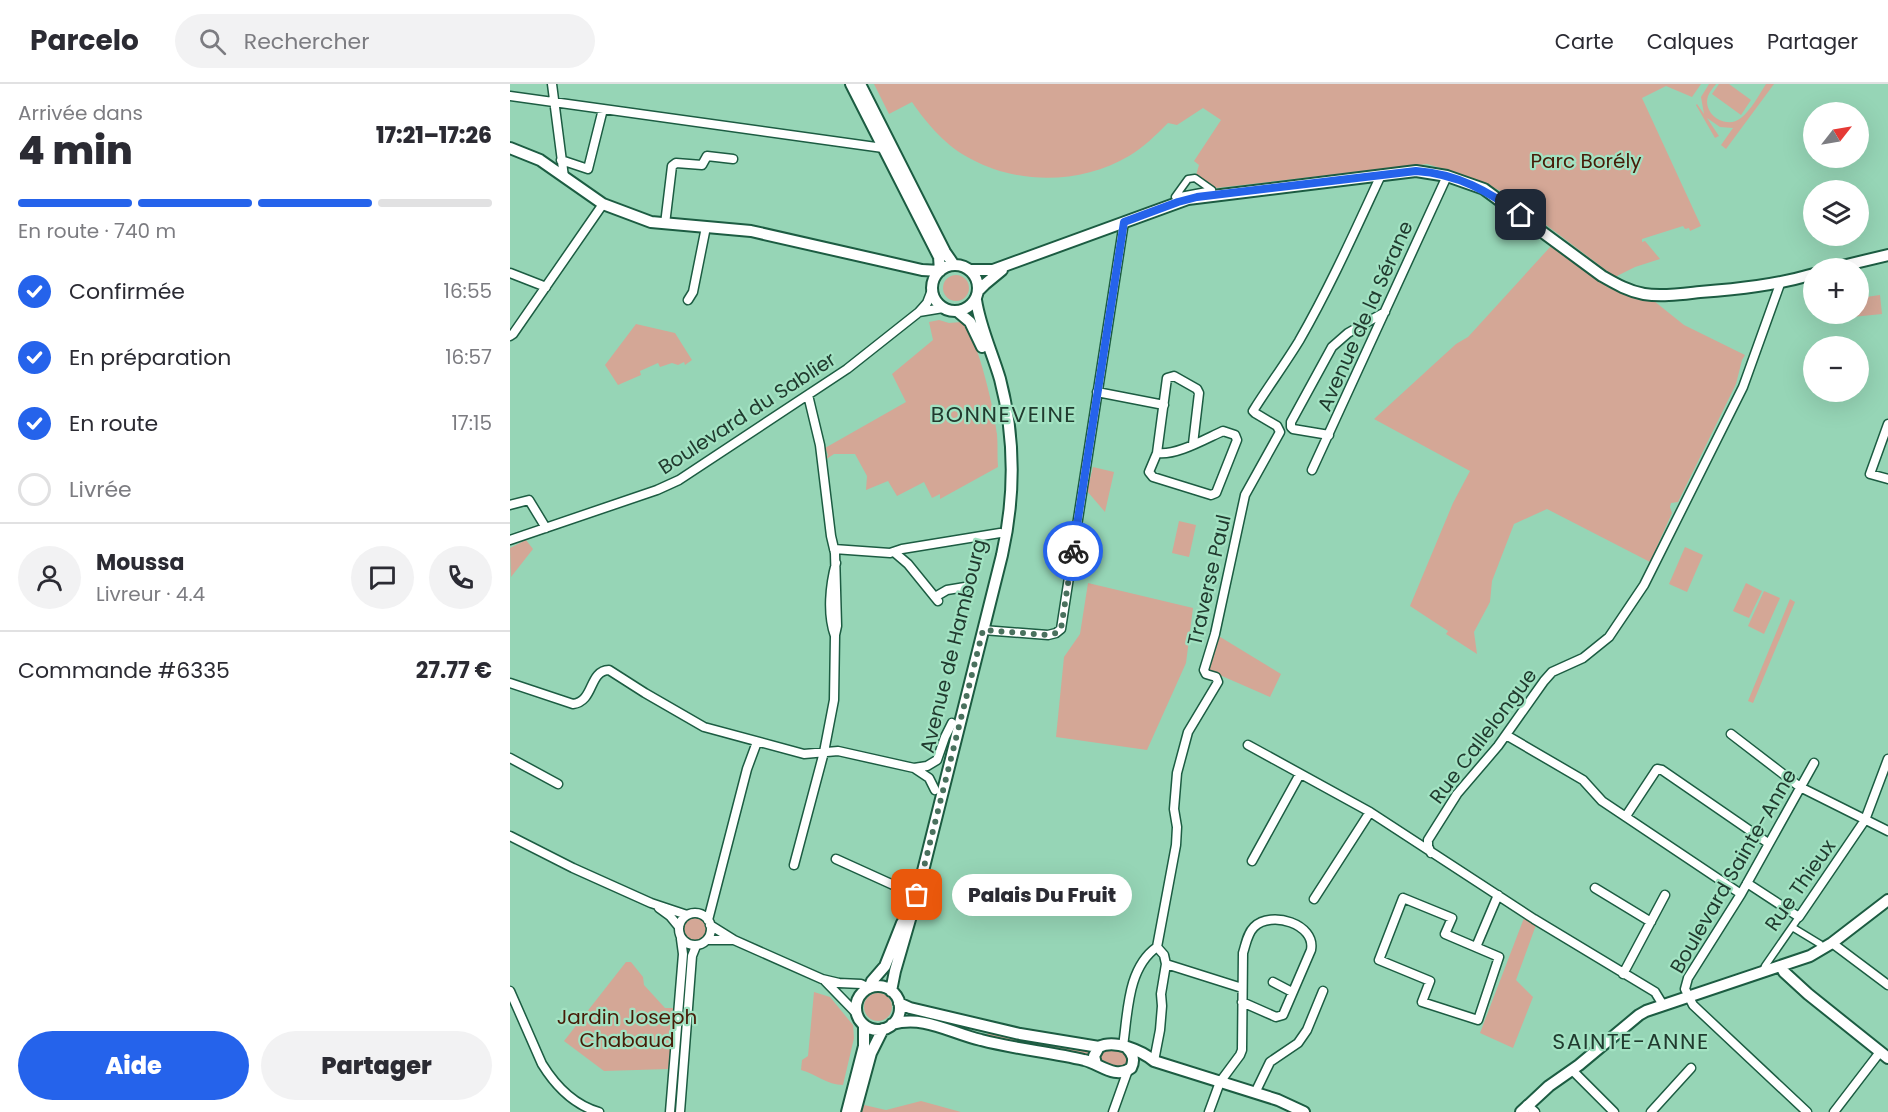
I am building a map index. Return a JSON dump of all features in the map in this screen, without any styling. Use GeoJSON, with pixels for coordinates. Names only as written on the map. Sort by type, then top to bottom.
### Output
{"type":"FeatureCollection","features":[{"type":"Feature","properties":{"kind":"street"},"geometry":{"type":"LineString","coordinates":[[552,84],[564,177]]}},
{"type":"Feature","properties":{"kind":"street"},"geometry":{"type":"LineString","coordinates":[[851,84],[939,257],[940,271],[933,286]]}},
{"type":"Feature","properties":{"kind":"street"},"geometry":{"type":"LineString","coordinates":[[860,84],[945,252],[954,265],[969,270],[984,271],[1011,264],[1197,197],[1416,171],[1447,176],[1484,189],[1602,276],[1631,291],[1647,294],[1679,294],[1780,284],[1803,277]]}},
{"type":"Feature","properties":{"kind":"street"},"geometry":{"type":"LineString","coordinates":[[510,96],[883,148]]}},
{"type":"Feature","properties":{"kind":"street"},"geometry":{"type":"LineString","coordinates":[[561,160],[588,169],[603,109]]}},
{"type":"Feature","properties":{"kind":"street"},"geometry":{"type":"LineString","coordinates":[[510,148],[540,160],[603,204],[644,220],[762,233],[922,270],[940,271],[954,265]]}},
{"type":"Feature","properties":{"kind":"street"},"geometry":{"type":"LineString","coordinates":[[665,224],[672,166],[676,163],[702,165],[707,156],[733,159]]}},
{"type":"Feature","properties":{"kind":"street","name":"Traverse Paul"},"geometry":{"type":"LineString","coordinates":[[1157,947],[1176,845],[1177,827],[1174,809],[1177,773],[1188,732],[1218,682],[1216,677],[1206,674],[1204,670],[1215,634],[1245,495],[1280,432],[1277,426],[1253,411],[1298,342],[1353,237],[1381,175]]}},
{"type":"Feature","properties":{"kind":"street","name":"Avenue de la Sérane"},"geometry":{"type":"LineString","coordinates":[[1312,470],[1447,176]]}},
{"type":"Feature","properties":{"kind":"street"},"geometry":{"type":"LineString","coordinates":[[1195,178],[1212,190],[1175,197],[1188,179],[1195,178]]}},
{"type":"Feature","properties":{"kind":"street"},"geometry":{"type":"LineString","coordinates":[[510,336],[603,204]]}},
{"type":"Feature","properties":{"kind":"street"},"geometry":{"type":"LineString","coordinates":[[983,630],[1048,635],[1061,629],[1124,222]]}},
{"type":"Feature","properties":{"kind":"street"},"geometry":{"type":"LineString","coordinates":[[687,300],[693,292],[706,227]]}},
{"type":"Feature","properties":{"kind":"street"},"geometry":{"type":"LineString","coordinates":[[1869,260],[1888,255]]}},
{"type":"Feature","properties":{"kind":"street"},"geometry":{"type":"LineString","coordinates":[[922,270],[933,286],[936,300],[943,308],[957,311],[967,308],[995,275],[1011,264]]}},
{"type":"Feature","properties":{"kind":"street"},"geometry":{"type":"LineString","coordinates":[[969,270],[978,283],[977,296]]}},
{"type":"Feature","properties":{"kind":"street"},"geometry":{"type":"LineString","coordinates":[[510,273],[546,287]]}},
{"type":"Feature","properties":{"kind":"street","name":"Rue Callelongue"},"geometry":{"type":"LineString","coordinates":[[1431,853],[1428,840],[1451,803],[1506,735],[1538,689],[1552,672],[1583,658],[1609,637],[1644,585],[1743,387],[1780,284]]}},
{"type":"Feature","properties":{"kind":"street","name":"Boulevard du Sablier"},"geometry":{"type":"LineString","coordinates":[[510,540],[657,490],[679,480],[847,369],[919,312],[927,303],[933,286]]}},
{"type":"Feature","properties":{"kind":"street","name":"Avenue de Hambourg"},"geometry":{"type":"LineString","coordinates":[[891,991],[1006,536],[1011,496],[1012,458],[1008,420],[994,360],[978,319],[977,296]]}},
{"type":"Feature","properties":{"kind":"street","name":"Boulevard du Sablier"},"geometry":{"type":"LineString","coordinates":[[919,312],[943,308]]}},
{"type":"Feature","properties":{"kind":"street","name":"Avenue de Hambourg"},"geometry":{"type":"LineString","coordinates":[[869,988],[891,954],[911,893],[1000,533],[1005,463],[999,408],[991,372],[978,338],[970,322],[957,311]]}},
{"type":"Feature","properties":{"kind":"street"},"geometry":{"type":"LineString","coordinates":[[1329,435],[1293,429],[1291,422],[1332,346],[1348,333],[1386,311]]}},
{"type":"Feature","properties":{"kind":"street"},"geometry":{"type":"LineString","coordinates":[[1157,453],[1165,454],[1193,444],[1223,430],[1235,435],[1237,440],[1216,493],[1211,495],[1153,477],[1149,472],[1157,453],[1167,378],[1171,376],[1197,389],[1199,393],[1193,444]]}},
{"type":"Feature","properties":{"kind":"street"},"geometry":{"type":"LineString","coordinates":[[1098,392],[1164,405]]}},
{"type":"Feature","properties":{"kind":"street"},"geometry":{"type":"LineString","coordinates":[[794,865],[824,752],[835,688],[835,636],[832,627],[831,580],[836,563],[820,445],[808,395]]}},
{"type":"Feature","properties":{"kind":"street"},"geometry":{"type":"LineString","coordinates":[[1888,423],[1870,474],[1888,479]]}},
{"type":"Feature","properties":{"kind":"street"},"geometry":{"type":"LineString","coordinates":[[510,505],[529,500],[546,528]]}},
{"type":"Feature","properties":{"kind":"street"},"geometry":{"type":"LineString","coordinates":[[834,549],[894,552],[1000,533]]}},
{"type":"Feature","properties":{"kind":"street"},"geometry":{"type":"LineString","coordinates":[[894,552],[908,564],[937,599],[947,590],[965,587]]}},
{"type":"Feature","properties":{"kind":"street"},"geometry":{"type":"LineString","coordinates":[[510,683],[573,704],[585,699],[600,672],[609,670],[704,727],[804,754],[838,752],[914,768],[927,766],[937,760],[952,723]]}},
{"type":"Feature","properties":{"kind":"street"},"geometry":{"type":"LineString","coordinates":[[1731,734],[1800,787],[1888,831]]}},
{"type":"Feature","properties":{"kind":"street"},"geometry":{"type":"LineString","coordinates":[[1506,735],[1583,780],[1602,801],[1741,894]]}},
{"type":"Feature","properties":{"kind":"street"},"geometry":{"type":"LineString","coordinates":[[707,940],[711,930],[709,922],[713,896],[747,769],[758,742]]}},
{"type":"Feature","properties":{"kind":"street"},"geometry":{"type":"LineString","coordinates":[[1248,745],[1370,812],[1431,853],[1655,992],[1663,1005]]}},
{"type":"Feature","properties":{"kind":"street"},"geometry":{"type":"LineString","coordinates":[[510,758],[558,784]]}},
{"type":"Feature","properties":{"kind":"street","name":"Rue Thieux"},"geometry":{"type":"LineString","coordinates":[[1763,970],[1865,820],[1888,759]]}},
{"type":"Feature","properties":{"kind":"street","name":"Boulevard Sainte-Anne"},"geometry":{"type":"LineString","coordinates":[[1688,997],[1685,989],[1688,978],[1741,894],[1814,763]]}},
{"type":"Feature","properties":{"kind":"street"},"geometry":{"type":"LineString","coordinates":[[914,768],[929,778],[935,790]]}},
{"type":"Feature","properties":{"kind":"street"},"geometry":{"type":"LineString","coordinates":[[1626,816],[1657,769],[1662,770],[1768,843]]}},
{"type":"Feature","properties":{"kind":"street"},"geometry":{"type":"LineString","coordinates":[[1252,861],[1300,774]]}},
{"type":"Feature","properties":{"kind":"street"},"geometry":{"type":"LineString","coordinates":[[1314,899],[1370,812]]}},
{"type":"Feature","properties":{"kind":"street"},"geometry":{"type":"LineString","coordinates":[[510,836],[651,903],[670,916],[679,927],[683,954],[670,1112]]}},
{"type":"Feature","properties":{"kind":"street"},"geometry":{"type":"LineString","coordinates":[[836,859],[911,893]]}},
{"type":"Feature","properties":{"kind":"street"},"geometry":{"type":"LineString","coordinates":[[1747,883],[1799,917]]}},
{"type":"Feature","properties":{"kind":"street"},"geometry":{"type":"LineString","coordinates":[[1595,888],[1651,922]]}},
{"type":"Feature","properties":{"kind":"street"},"geometry":{"type":"LineString","coordinates":[[1476,947],[1498,895]]}},
{"type":"Feature","properties":{"kind":"street"},"geometry":{"type":"LineString","coordinates":[[1623,974],[1665,895]]}},
{"type":"Feature","properties":{"kind":"street"},"geometry":{"type":"LineString","coordinates":[[679,927],[691,914],[702,909],[713,896]]}},
{"type":"Feature","properties":{"kind":"street"},"geometry":{"type":"LineString","coordinates":[[1403,898],[1452,918],[1445,934],[1476,947],[1499,957],[1478,1020],[1422,1002],[1430,981],[1379,960],[1403,898]]}},
{"type":"Feature","properties":{"kind":"street"},"geometry":{"type":"LineString","coordinates":[[1528,1110],[1559,1077],[1572,1070],[1639,1015],[1763,970],[1810,956],[1828,946],[1888,900]]}},
{"type":"Feature","properties":{"kind":"street"},"geometry":{"type":"LineString","coordinates":[[651,903],[702,915],[734,940],[822,979],[839,983],[861,984],[869,988]]}},
{"type":"Feature","properties":{"kind":"street"},"geometry":{"type":"LineString","coordinates":[[1209,1112],[1220,1082],[1242,1050],[1242,1002],[1242,988],[1243,953],[1250,932],[1261,922],[1269,920],[1297,924],[1310,937],[1312,944],[1283,1015],[1280,1017],[1242,1002]]}},
{"type":"Feature","properties":{"kind":"street"},"geometry":{"type":"LineString","coordinates":[[1792,927],[1820,944],[1828,946],[1888,985]]}},
{"type":"Feature","properties":{"kind":"street"},"geometry":{"type":"LineString","coordinates":[[681,939],[685,943],[696,946]]}},
{"type":"Feature","properties":{"kind":"street"},"geometry":{"type":"LineString","coordinates":[[680,1112],[692,956],[696,946],[707,940],[734,940]]}},
{"type":"Feature","properties":{"kind":"street"},"geometry":{"type":"LineString","coordinates":[[1113,1112],[1133,1056],[1125,1047],[1133,982],[1144,960],[1157,947],[1164,954],[1166,964],[1161,994],[1160,1030],[1154,1061]]}},
{"type":"Feature","properties":{"kind":"street"},"geometry":{"type":"LineString","coordinates":[[1166,964],[1242,988]]}},
{"type":"Feature","properties":{"kind":"street"},"geometry":{"type":"LineString","coordinates":[[1781,966],[1784,972],[1808,994],[1884,1055],[1834,1112]]}},
{"type":"Feature","properties":{"kind":"street"},"geometry":{"type":"LineString","coordinates":[[822,979],[869,1028],[888,1027],[914,1020],[975,1039],[1086,1060],[1107,1071],[1116,1082],[1119,1092]]}},
{"type":"Feature","properties":{"kind":"street"},"geometry":{"type":"LineString","coordinates":[[1273,982],[1293,992]]}},
{"type":"Feature","properties":{"kind":"street"},"geometry":{"type":"LineString","coordinates":[[856,1014],[859,996],[869,988],[880,986],[891,991],[899,1003],[910,1008],[1020,1034],[1099,1047],[1108,1044],[1125,1047],[1148,1055],[1154,1061],[1278,1100],[1304,1112]]}},
{"type":"Feature","properties":{"kind":"street"},"geometry":{"type":"LineString","coordinates":[[510,991],[548,1074],[570,1097],[591,1110],[599,1112]]}},
{"type":"Feature","properties":{"kind":"street"},"geometry":{"type":"LineString","coordinates":[[1255,1093],[1270,1062],[1298,1043],[1307,1030],[1323,991]]}},
{"type":"Feature","properties":{"kind":"street"},"geometry":{"type":"LineString","coordinates":[[1688,997],[1693,1005],[1807,1112]]}},
{"type":"Feature","properties":{"kind":"street"},"geometry":{"type":"LineString","coordinates":[[855,1112],[871,1053],[898,1014],[899,1003]]}},
{"type":"Feature","properties":{"kind":"street"},"geometry":{"type":"LineString","coordinates":[[975,1039],[978,1024]]}},
{"type":"Feature","properties":{"kind":"street"},"geometry":{"type":"LineString","coordinates":[[848,1112],[864,1046],[864,1025]]}},
{"type":"Feature","properties":{"kind":"street"},"geometry":{"type":"LineString","coordinates":[[1096,1064],[1094,1056],[1099,1047]]}},
{"type":"Feature","properties":{"kind":"street"},"geometry":{"type":"LineString","coordinates":[[1107,1071],[1122,1072],[1154,1061]]}},
{"type":"Feature","properties":{"kind":"street"},"geometry":{"type":"LineString","coordinates":[[1651,1112],[1691,1068]]}},
{"type":"Feature","properties":{"kind":"street"},"geometry":{"type":"LineString","coordinates":[[1572,1070],[1614,1112]]}},
{"type":"Feature","properties":{"kind":"green space","name":"Parc Borély"},"geometry":{"type":"Polygon","coordinates":[[[874,84],[1701,84],[1692,97],[1666,86],[1642,98],[1701,226],[1690,231],[1689,228],[1685,229],[1683,226],[1642,239],[1642,242],[1645,241],[1660,259],[1635,267],[1615,277],[1501,191],[1458,173],[1427,164],[1216,188],[1196,175],[1199,165],[1194,161],[1221,120],[1203,108],[1177,125],[1168,123],[1145,145],[1111,165],[1071,176],[1030,177],[990,167],[962,154],[931,127],[912,102],[889,114],[874,84]]]}},
{"type":"Feature","properties":{"kind":"green space"},"geometry":{"type":"Polygon","coordinates":[[[1709,84],[1716,84],[1708,96],[1709,109],[1717,118],[1729,122],[1745,115],[1766,84],[1774,84],[1726,149],[1721,145],[1733,128],[1720,127],[1707,118],[1719,136],[1715,138],[1696,105],[1704,114],[1701,97],[1709,84]]]}},
{"type":"Feature","properties":{"kind":"green space"},"geometry":{"type":"Polygon","coordinates":[[[1719,84],[1729,84],[1751,100],[1741,115],[1712,94],[1719,84]]]}},
{"type":"Feature","properties":{"kind":"green space"},"geometry":{"type":"Polygon","coordinates":[[[1551,246],[1565,256],[1567,255],[1609,288],[1643,300],[1654,301],[1684,325],[1745,355],[1736,384],[1678,502],[1671,503],[1672,513],[1650,562],[1547,509],[1514,524],[1492,581],[1490,602],[1474,632],[1477,654],[1446,634],[1448,631],[1410,606],[1453,503],[1470,471],[1374,419],[1456,344],[1468,337],[1551,246]]]}},
{"type":"Feature","properties":{"kind":"green space"},"geometry":{"type":"Polygon","coordinates":[[[956,275],[965,279],[969,288],[965,297],[956,301],[947,297],[943,288],[947,279],[956,275]]]}},
{"type":"Feature","properties":{"kind":"green space"},"geometry":{"type":"Polygon","coordinates":[[[1880,295],[1882,314],[1869,315],[1869,297],[1880,295]]]}},
{"type":"Feature","properties":{"kind":"green space"},"geometry":{"type":"Polygon","coordinates":[[[939,320],[949,323],[961,322],[973,341],[993,409],[997,434],[998,467],[940,499],[940,494],[932,498],[924,482],[897,496],[888,481],[866,490],[867,476],[855,454],[834,454],[825,460],[828,455],[825,448],[906,402],[892,374],[933,340],[929,322],[939,320]]]}},
{"type":"Feature","properties":{"kind":"green space"},"geometry":{"type":"Polygon","coordinates":[[[636,324],[675,333],[692,360],[685,365],[684,362],[660,367],[658,363],[640,371],[641,375],[618,385],[605,365],[636,324]]]}},
{"type":"Feature","properties":{"kind":"green space"},"geometry":{"type":"Polygon","coordinates":[[[1093,467],[1114,472],[1105,512],[1087,491],[1093,467]]]}},
{"type":"Feature","properties":{"kind":"green space"},"geometry":{"type":"Polygon","coordinates":[[[1179,521],[1196,525],[1189,557],[1172,553],[1179,521]]]}},
{"type":"Feature","properties":{"kind":"green space"},"geometry":{"type":"Polygon","coordinates":[[[526,540],[533,549],[511,577],[510,548],[526,540]]]}},
{"type":"Feature","properties":{"kind":"green space"},"geometry":{"type":"Polygon","coordinates":[[[1685,547],[1703,555],[1687,592],[1669,584],[1685,547]]]}},
{"type":"Feature","properties":{"kind":"green space"},"geometry":{"type":"Polygon","coordinates":[[[1088,583],[1193,608],[1186,663],[1147,750],[1056,737],[1064,657],[1080,634],[1088,583]]]}},
{"type":"Feature","properties":{"kind":"green space"},"geometry":{"type":"Polygon","coordinates":[[[1746,583],[1762,591],[1749,618],[1733,611],[1746,583]]]}},
{"type":"Feature","properties":{"kind":"green space"},"geometry":{"type":"Polygon","coordinates":[[[1764,591],[1780,598],[1764,634],[1748,626],[1764,591]]]}},
{"type":"Feature","properties":{"kind":"green space"},"geometry":{"type":"Polygon","coordinates":[[[1790,599],[1795,602],[1753,703],[1748,701],[1790,599]]]}},
{"type":"Feature","properties":{"kind":"green space"},"geometry":{"type":"Polygon","coordinates":[[[1217,635],[1281,674],[1270,697],[1206,669],[1217,635]]]}},
{"type":"Feature","properties":{"kind":"green space"},"geometry":{"type":"Polygon","coordinates":[[[695,917],[703,921],[707,929],[703,937],[695,941],[687,937],[683,929],[687,921],[695,917]]]}},
{"type":"Feature","properties":{"kind":"green space"},"geometry":{"type":"Polygon","coordinates":[[[1524,918],[1536,925],[1516,980],[1533,997],[1513,1048],[1480,1033],[1524,918]]]}},
{"type":"Feature","properties":{"kind":"green space","name":"Jardin Joseph Chabaud"},"geometry":{"type":"Polygon","coordinates":[[[626,962],[631,962],[643,977],[644,985],[665,1008],[674,1008],[669,1069],[604,1071],[564,1041],[626,962]]]}},
{"type":"Feature","properties":{"kind":"green space"},"geometry":{"type":"Polygon","coordinates":[[[814,992],[830,997],[853,1025],[854,1038],[843,1085],[832,1083],[801,1070],[802,1060],[808,1056],[814,992]]]}},
{"type":"Feature","properties":{"kind":"green space"},"geometry":{"type":"Polygon","coordinates":[[[878,993],[888,997],[892,1007],[888,1017],[878,1021],[868,1017],[864,1007],[868,997],[878,993]]]}},
{"type":"Feature","properties":{"kind":"green space"},"geometry":{"type":"Polygon","coordinates":[[[989,1029],[1092,1051],[1091,1058],[986,1039],[989,1029]]]}},
{"type":"Feature","properties":{"kind":"green space"},"geometry":{"type":"Polygon","coordinates":[[[1105,1047],[1125,1051],[1130,1061],[1125,1068],[1102,1065],[1098,1054],[1105,1047]]]}},
{"type":"Feature","properties":{"kind":"green space"},"geometry":{"type":"Polygon","coordinates":[[[921,1101],[961,1112],[862,1112],[864,1105],[886,1110],[921,1101]]]}},
{"type":"Feature","properties":{"kind":"way so far"},"geometry":{"type":"LineString","coordinates":[[917,895],[983,630],[1048,635],[1059,631],[1073,551]]}},
{"type":"Feature","properties":{"kind":"place","name":"Palais Du Fruit"},"geometry":{"type":"Point","coordinates":[917,895]}},
{"type":"Feature","properties":{"kind":"district","name":"BONNEVEINE"},"geometry":{"type":"Point","coordinates":[1004,414]}},
{"type":"Feature","properties":{"kind":"district","name":"SAINTE-ANNE"},"geometry":{"type":"Point","coordinates":[1631,1041]}},
{"type":"Feature","properties":{"kind":"route"},"geometry":{"type":"LineString","coordinates":[[1073,551],[1124,222],[1197,197],[1408,171],[1439,174],[1466,181],[1484,189],[1521,215]]}}]}
